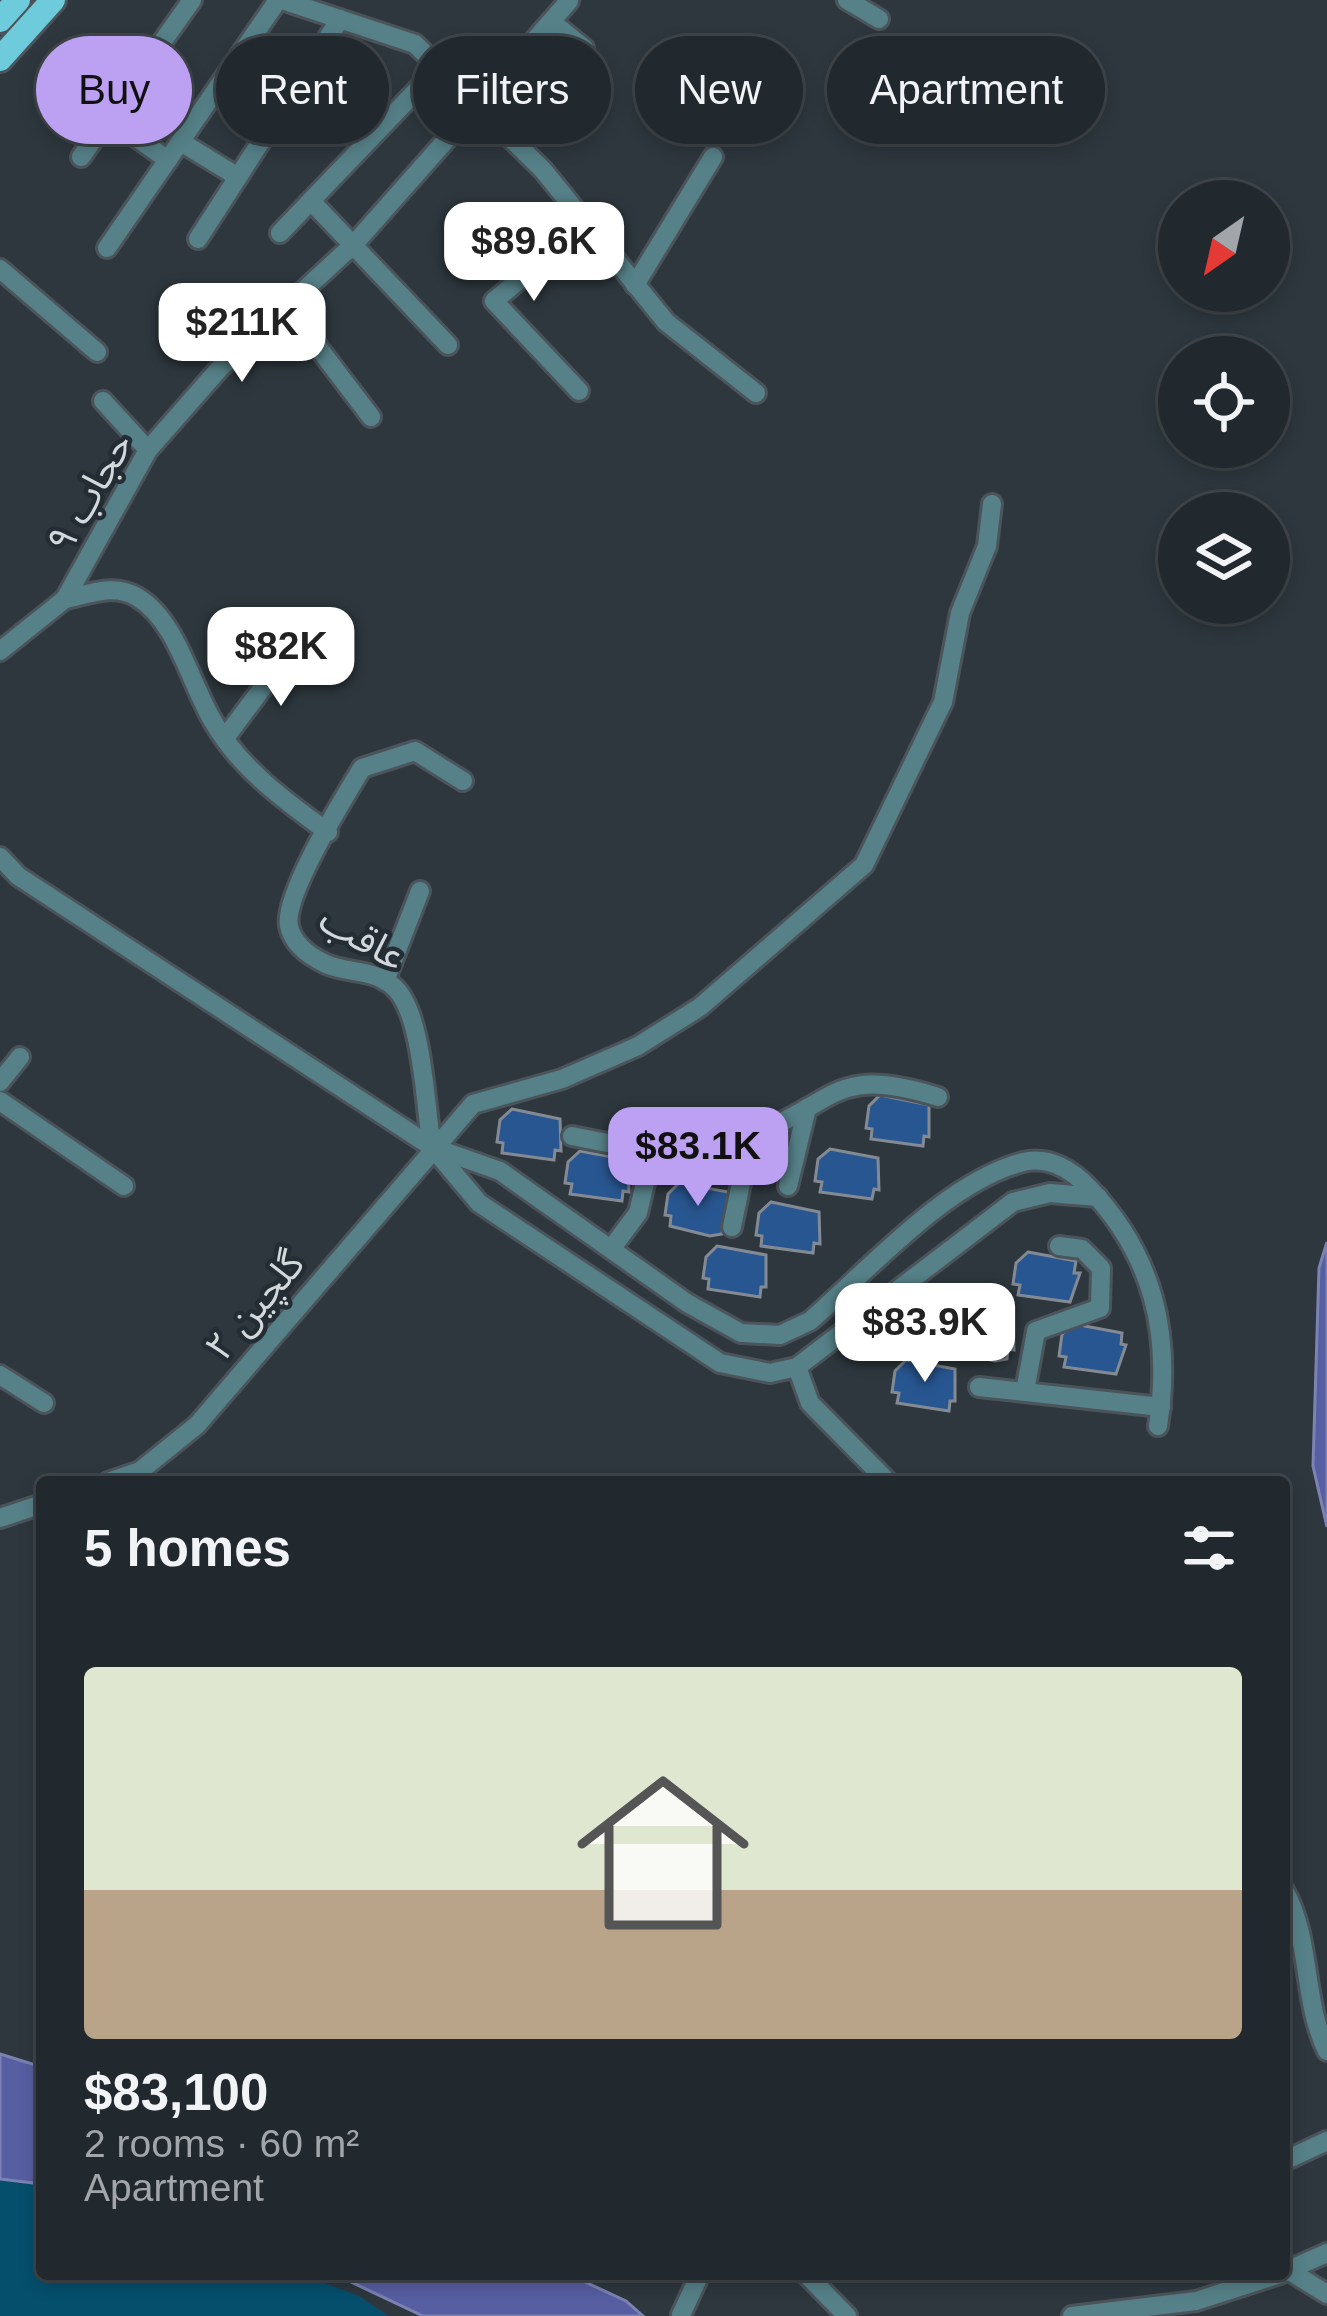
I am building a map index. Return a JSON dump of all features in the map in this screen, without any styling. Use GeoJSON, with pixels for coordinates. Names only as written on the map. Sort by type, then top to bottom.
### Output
{"type":"FeatureCollection","features":[{"type":"Feature","properties":{"kind":"main road"},"geometry":{"type":"LineString","coordinates":[[0,58],[52,0]]}},
{"type":"Feature","properties":{"kind":"street"},"geometry":{"type":"LineString","coordinates":[[167,36],[192,0]]}},
{"type":"Feature","properties":{"kind":"street"},"geometry":{"type":"LineString","coordinates":[[192,126],[280,0],[413,43]]}},
{"type":"Feature","properties":{"kind":"street"},"geometry":{"type":"LineString","coordinates":[[847,0],[879,19]]}},
{"type":"Feature","properties":{"kind":"street","name":"حجاب ۹"},"geometry":{"type":"LineString","coordinates":[[540,36],[569,1]]}},
{"type":"Feature","properties":{"kind":"street"},"geometry":{"type":"LineString","coordinates":[[198,239],[340,20]]}},
{"type":"Feature","properties":{"kind":"street"},"geometry":{"type":"LineString","coordinates":[[553,22],[570,36]]}},
{"type":"Feature","properties":{"kind":"street"},"geometry":{"type":"LineString","coordinates":[[280,233],[413,95]]}},
{"type":"Feature","properties":{"kind":"street"},"geometry":{"type":"LineString","coordinates":[[81,157],[90,144]]}},
{"type":"Feature","properties":{"kind":"street"},"geometry":{"type":"LineString","coordinates":[[146,144],[168,160]]}},
{"type":"Feature","properties":{"kind":"street"},"geometry":{"type":"LineString","coordinates":[[107,248],[180,144]]}},
{"type":"Feature","properties":{"kind":"street"},"geometry":{"type":"LineString","coordinates":[[184,144],[238,177]]}},
{"type":"Feature","properties":{"kind":"street","name":"حجاب ۹"},"geometry":{"type":"LineString","coordinates":[[0,651],[65,599],[148,450],[286,305],[355,243],[443,144]]}},
{"type":"Feature","properties":{"kind":"street"},"geometry":{"type":"LineString","coordinates":[[517,144],[666,322],[756,393]]}},
{"type":"Feature","properties":{"kind":"street"},"geometry":{"type":"LineString","coordinates":[[635,285],[713,158]]}},
{"type":"Feature","properties":{"kind":"street"},"geometry":{"type":"LineString","coordinates":[[311,201],[448,346]]}},
{"type":"Feature","properties":{"kind":"street"},"geometry":{"type":"LineString","coordinates":[[579,391],[494,301],[587,223]]}},
{"type":"Feature","properties":{"kind":"street"},"geometry":{"type":"LineString","coordinates":[[0,269],[97,352]]}},
{"type":"Feature","properties":{"kind":"street"},"geometry":{"type":"LineString","coordinates":[[286,305],[371,416]]}},
{"type":"Feature","properties":{"kind":"street"},"geometry":{"type":"LineString","coordinates":[[103,401],[148,450]]}},
{"type":"Feature","properties":{"kind":"street","name":"گلچین ۲"},"geometry":{"type":"LineString","coordinates":[[141,1476],[197,1425],[473,1104],[581,1071],[638,1046],[700,1007],[864,866],[943,702],[960,613],[987,546],[992,505]]}},
{"type":"Feature","properties":{"kind":"street"},"geometry":{"type":"LineString","coordinates":[[65,599],[115,588],[140,598],[177,648],[225,738],[279,795],[328,832]]}},
{"type":"Feature","properties":{"kind":"street"},"geometry":{"type":"LineString","coordinates":[[225,738],[293,647]]}},
{"type":"Feature","properties":{"kind":"street","name":"عاقب"},"geometry":{"type":"LineString","coordinates":[[432,1147],[412,1013],[386,981],[329,966],[295,943],[287,921],[362,768],[415,751],[463,781]]}},
{"type":"Feature","properties":{"kind":"street"},"geometry":{"type":"LineString","coordinates":[[0,857],[18,876],[432,1147],[500,1171],[687,1303],[741,1333],[780,1335],[810,1321],[963,1188],[1030,1160],[1055,1163],[1098,1198],[1128,1231],[1144,1261],[1158,1325],[1160,1416],[979,1387]]}},
{"type":"Feature","properties":{"kind":"street"},"geometry":{"type":"LineString","coordinates":[[386,981],[420,891]]}},
{"type":"Feature","properties":{"kind":"street"},"geometry":{"type":"LineString","coordinates":[[0,1082],[20,1057]]}},
{"type":"Feature","properties":{"kind":"street"},"geometry":{"type":"LineString","coordinates":[[572,1136],[652,1153],[752,1134],[844,1087],[874,1081],[938,1097]]}},
{"type":"Feature","properties":{"kind":"street"},"geometry":{"type":"LineString","coordinates":[[0,1101],[124,1186]]}},
{"type":"Feature","properties":{"kind":"street"},"geometry":{"type":"LineString","coordinates":[[788,1186],[807,1108]]}},
{"type":"Feature","properties":{"kind":"street"},"geometry":{"type":"LineString","coordinates":[[732,1227],[752,1134]]}},
{"type":"Feature","properties":{"kind":"street"},"geometry":{"type":"LineString","coordinates":[[432,1147],[479,1203],[720,1363],[770,1372],[797,1367],[1013,1202],[1050,1193],[1098,1198]]}},
{"type":"Feature","properties":{"kind":"street"},"geometry":{"type":"LineString","coordinates":[[611,1249],[638,1213],[652,1153]]}},
{"type":"Feature","properties":{"kind":"street"},"geometry":{"type":"LineString","coordinates":[[1025,1391],[1036,1331],[1100,1309],[1105,1286],[1101,1268],[1082,1249],[1059,1246]]}},
{"type":"Feature","properties":{"kind":"street"},"geometry":{"type":"LineString","coordinates":[[666,1327],[687,1303]]}},
{"type":"Feature","properties":{"kind":"street"},"geometry":{"type":"LineString","coordinates":[[797,1367],[810,1403],[882,1476]]}},
{"type":"Feature","properties":{"kind":"street"},"geometry":{"type":"LineString","coordinates":[[0,1375],[44,1403]]}},
{"type":"Feature","properties":{"kind":"street"},"geometry":{"type":"LineString","coordinates":[[0,1518],[36,1506]]}},
{"type":"Feature","properties":{"kind":"street"},"geometry":{"type":"LineString","coordinates":[[1290,1900],[1299,1916],[1314,2024],[1327,2051]]}},
{"type":"Feature","properties":{"kind":"street"},"geometry":{"type":"LineString","coordinates":[[1290,2158],[1327,2141]]}},
{"type":"Feature","properties":{"kind":"street"},"geometry":{"type":"LineString","coordinates":[[1290,2269],[1327,2253]]}},
{"type":"Feature","properties":{"kind":"street"},"geometry":{"type":"LineString","coordinates":[[1290,2275],[1327,2294]]}},
{"type":"Feature","properties":{"kind":"street"},"geometry":{"type":"LineString","coordinates":[[681,2315],[697,2280]]}},
{"type":"Feature","properties":{"kind":"street"},"geometry":{"type":"LineString","coordinates":[[812,2280],[847,2316]]}},
{"type":"Feature","properties":{"kind":"street"},"geometry":{"type":"LineString","coordinates":[[1072,2316],[1196,2301],[1260,2280]]}},
{"type":"Feature","properties":{"kind":"shaded area"},"geometry":{"type":"Polygon","coordinates":[[[0,2167],[36,2171],[36,2280],[317,2280],[359,2296],[389,2316],[0,2316],[0,2167]]]}},
{"type":"Feature","properties":{"kind":"water"},"geometry":{"type":"Polygon","coordinates":[[[1327,1242],[1327,1527],[1313,1466],[1319,1268],[1327,1242]]]}},
{"type":"Feature","properties":{"kind":"water"},"geometry":{"type":"Polygon","coordinates":[[[0,2054],[36,2065],[36,2183],[0,2179],[0,2054]]]}},
{"type":"Feature","properties":{"kind":"water"},"geometry":{"type":"Polygon","coordinates":[[[347,2280],[581,2280],[626,2301],[643,2316],[423,2316],[347,2280]]]}},
{"type":"Feature","properties":{"kind":"building"},"geometry":{"type":"Polygon","coordinates":[[[880,1095],[929,1105],[929,1137],[924,1136],[923,1146],[871,1139],[872,1129],[866,1128],[869,1106],[880,1095]]]}},
{"type":"Feature","properties":{"kind":"building"},"geometry":{"type":"Polygon","coordinates":[[[512,1109],[560,1119],[561,1151],[555,1150],[554,1160],[502,1153],[503,1143],[497,1142],[500,1120],[512,1109]]]}},
{"type":"Feature","properties":{"kind":"building"},"geometry":{"type":"Polygon","coordinates":[[[830,1149],[878,1158],[879,1190],[874,1189],[872,1199],[820,1192],[822,1182],[815,1181],[818,1159],[830,1149]]]}},
{"type":"Feature","properties":{"kind":"building"},"geometry":{"type":"Polygon","coordinates":[[[580,1151],[628,1160],[629,1192],[623,1191],[622,1201],[570,1194],[572,1184],[565,1183],[568,1162],[580,1151]]]}},
{"type":"Feature","properties":{"kind":"building"},"geometry":{"type":"Polygon","coordinates":[[[679,1183],[728,1192],[729,1224],[723,1224],[722,1234],[710,1236],[670,1226],[671,1216],[665,1215],[668,1194],[679,1183]]]}},
{"type":"Feature","properties":{"kind":"building"},"geometry":{"type":"Polygon","coordinates":[[[771,1202],[819,1212],[820,1244],[814,1243],[813,1253],[761,1246],[762,1236],[756,1235],[759,1213],[771,1202]]]}},
{"type":"Feature","properties":{"kind":"building"},"geometry":{"type":"Polygon","coordinates":[[[717,1246],[766,1255],[766,1287],[761,1287],[760,1297],[708,1289],[709,1279],[703,1278],[706,1257],[717,1246]]]}},
{"type":"Feature","properties":{"kind":"building"},"geometry":{"type":"Polygon","coordinates":[[[1028,1252],[1076,1261],[1074,1273],[1080,1273],[1070,1302],[1018,1295],[1020,1285],[1013,1284],[1016,1263],[1028,1252]]]}},
{"type":"Feature","properties":{"kind":"building"},"geometry":{"type":"Polygon","coordinates":[[[964,1308],[1013,1317],[1014,1350],[1008,1349],[1007,1359],[955,1352],[956,1342],[950,1341],[953,1319],[964,1308]]]}},
{"type":"Feature","properties":{"kind":"building"},"geometry":{"type":"Polygon","coordinates":[[[1074,1324],[1122,1333],[1121,1344],[1126,1345],[1116,1374],[1064,1367],[1066,1357],[1059,1356],[1062,1334],[1074,1324]]]}},
{"type":"Feature","properties":{"kind":"building"},"geometry":{"type":"Polygon","coordinates":[[[906,1360],[955,1369],[955,1401],[950,1401],[949,1411],[897,1403],[899,1393],[892,1392],[895,1371],[906,1360]]]}}]}
